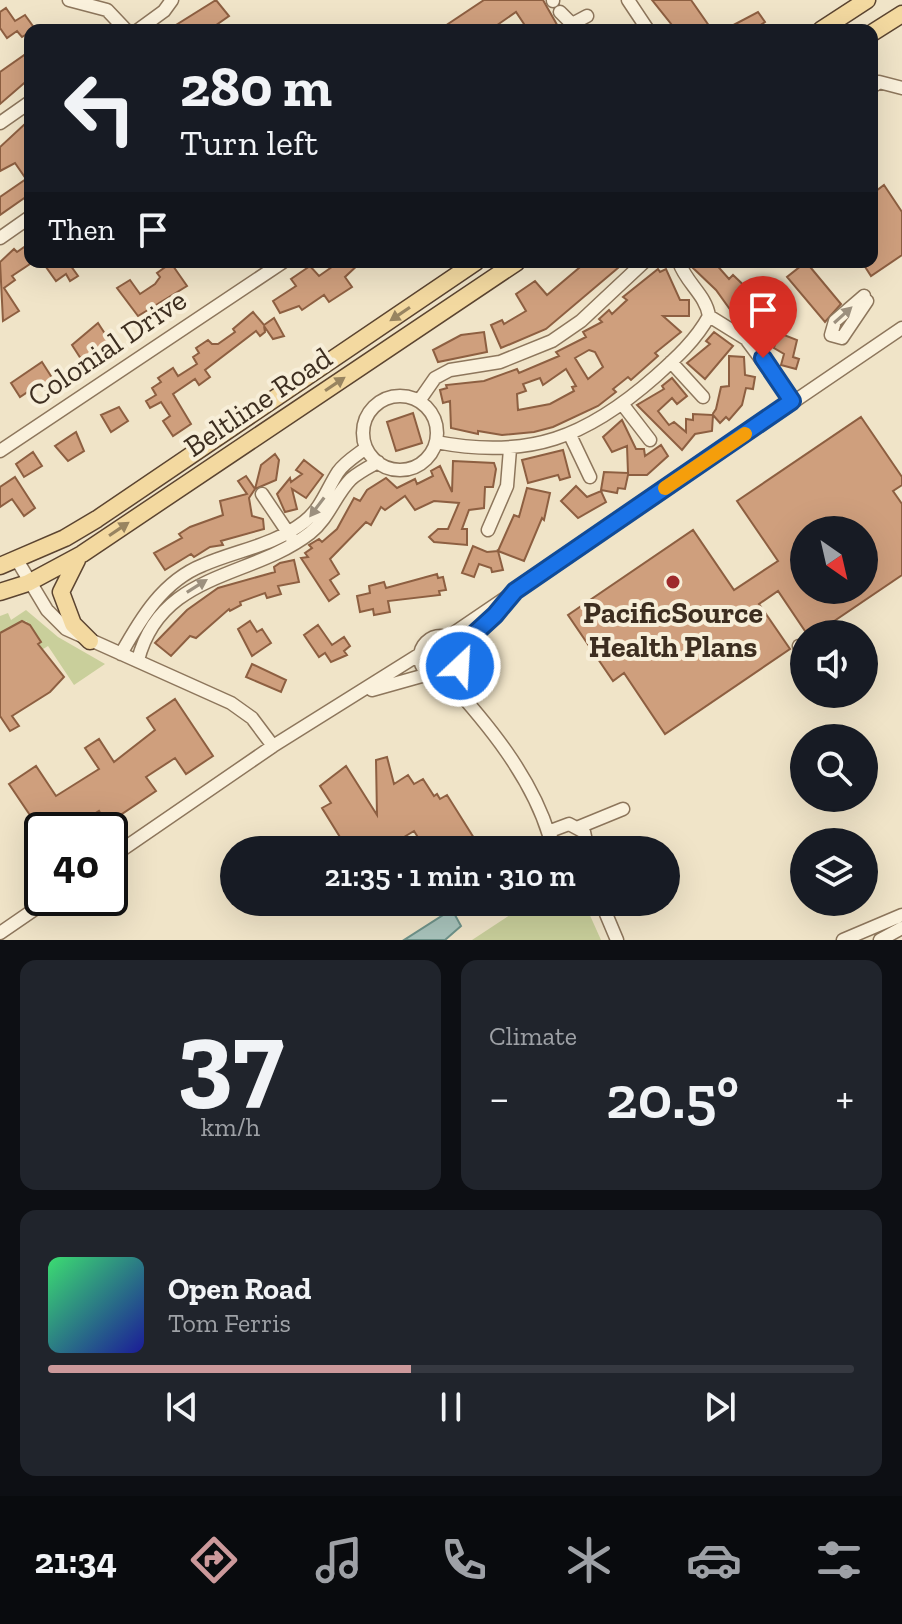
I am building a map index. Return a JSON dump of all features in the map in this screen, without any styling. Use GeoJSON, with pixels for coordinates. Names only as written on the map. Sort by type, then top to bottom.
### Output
{"type":"FeatureCollection","features":[{"type":"Feature","properties":{"kind":"main road"},"geometry":{"type":"LineString","coordinates":[[830,24],[867,0]]}},
{"type":"Feature","properties":{"kind":"main road"},"geometry":{"type":"LineString","coordinates":[[878,29],[902,14]]}},
{"type":"Feature","properties":{"kind":"main road","name":"Beltline Road"},"geometry":{"type":"LineString","coordinates":[[0,566],[97,519],[467,268]]}},
{"type":"Feature","properties":{"kind":"main road","name":"Beltline Road"},"geometry":{"type":"LineString","coordinates":[[0,592],[28,583],[82,554],[508,268]]}},
{"type":"Feature","properties":{"kind":"main road"},"geometry":{"type":"LineString","coordinates":[[82,554],[66,575],[61,592],[73,624],[90,641]]}},
{"type":"Feature","properties":{"kind":"street"},"geometry":{"type":"LineString","coordinates":[[69,0],[107,10],[120,24]]}},
{"type":"Feature","properties":{"kind":"street"},"geometry":{"type":"LineString","coordinates":[[146,24],[164,11],[172,0]]}},
{"type":"Feature","properties":{"kind":"street"},"geometry":{"type":"LineString","coordinates":[[628,0],[644,24]]}},
{"type":"Feature","properties":{"kind":"street"},"geometry":{"type":"LineString","coordinates":[[555,4],[572,24],[587,16]]}},
{"type":"Feature","properties":{"kind":"street"},"geometry":{"type":"LineString","coordinates":[[878,83],[902,88]]}},
{"type":"Feature","properties":{"kind":"street"},"geometry":{"type":"LineString","coordinates":[[0,123],[24,106]]}},
{"type":"Feature","properties":{"kind":"street"},"geometry":{"type":"LineString","coordinates":[[0,238],[24,221]]}},
{"type":"Feature","properties":{"kind":"street","name":"Colonial Drive"},"geometry":{"type":"LineString","coordinates":[[0,451],[274,268]]}},
{"type":"Feature","properties":{"kind":"street"},"geometry":{"type":"LineString","coordinates":[[419,401],[435,378],[450,370],[500,362],[552,341],[581,321],[638,268]]}},
{"type":"Feature","properties":{"kind":"street"},"geometry":{"type":"LineString","coordinates":[[681,268],[703,297],[709,316],[746,339],[792,401]]}},
{"type":"Feature","properties":{"kind":"street"},"geometry":{"type":"LineString","coordinates":[[436,442],[510,449],[570,435],[623,405],[698,335],[709,316]]}},
{"type":"Feature","properties":{"kind":"street"},"geometry":{"type":"LineString","coordinates":[[128,846],[273,746],[420,654],[430,639],[448,637],[902,328]]}},
{"type":"Feature","properties":{"kind":"street"},"geometry":{"type":"LineString","coordinates":[[671,362],[703,397]]}},
{"type":"Feature","properties":{"kind":"street"},"geometry":{"type":"LineString","coordinates":[[397,396],[419,401],[435,418],[436,442],[423,462],[412,468],[388,468],[366,448],[364,425],[376,405],[397,396]]}},
{"type":"Feature","properties":{"kind":"street"},"geometry":{"type":"LineString","coordinates":[[623,405],[650,440]]}},
{"type":"Feature","properties":{"kind":"street"},"geometry":{"type":"LineString","coordinates":[[570,435],[590,477]]}},
{"type":"Feature","properties":{"kind":"street"},"geometry":{"type":"LineString","coordinates":[[138,660],[148,633],[178,598],[206,580],[276,554],[314,513],[340,469],[366,448]]}},
{"type":"Feature","properties":{"kind":"street"},"geometry":{"type":"LineString","coordinates":[[488,530],[507,486],[510,449]]}},
{"type":"Feature","properties":{"kind":"street"},"geometry":{"type":"LineString","coordinates":[[121,654],[145,613],[179,578],[203,564],[291,538],[326,517],[350,480],[378,462]]}},
{"type":"Feature","properties":{"kind":"street"},"geometry":{"type":"LineString","coordinates":[[262,494],[291,538]]}},
{"type":"Feature","properties":{"kind":"street"},"geometry":{"type":"LineString","coordinates":[[17,560],[28,583],[47,610],[66,629],[245,711],[273,746]]}},
{"type":"Feature","properties":{"kind":"street"},"geometry":{"type":"LineString","coordinates":[[460,647],[495,615],[515,591]]}},
{"type":"Feature","properties":{"kind":"street"},"geometry":{"type":"LineString","coordinates":[[448,637],[460,647],[462,659],[452,674]]}},
{"type":"Feature","properties":{"kind":"street"},"geometry":{"type":"LineString","coordinates":[[420,654],[429,674]]}},
{"type":"Feature","properties":{"kind":"street"},"geometry":{"type":"LineString","coordinates":[[350,697],[429,674],[452,674]]}},
{"type":"Feature","properties":{"kind":"street"},"geometry":{"type":"LineString","coordinates":[[452,674],[534,796],[564,824],[579,827],[623,809],[596,836]]}},
{"type":"Feature","properties":{"kind":"street"},"geometry":{"type":"LineString","coordinates":[[534,796],[549,835],[564,824]]}},
{"type":"Feature","properties":{"kind":"street"},"geometry":{"type":"LineString","coordinates":[[579,827],[584,836]]}},
{"type":"Feature","properties":{"kind":"street"},"geometry":{"type":"LineString","coordinates":[[843,940],[902,915]]}},
{"type":"Feature","properties":{"kind":"street"},"geometry":{"type":"LineString","coordinates":[[0,933],[25,916]]}},
{"type":"Feature","properties":{"kind":"street"},"geometry":{"type":"LineString","coordinates":[[607,916],[617,940]]}},
{"type":"Feature","properties":{"kind":"street"},"geometry":{"type":"LineString","coordinates":[[880,940],[902,928]]}},
{"type":"Feature","properties":{"kind":"green space"},"geometry":{"type":"Polygon","coordinates":[[[26,610],[58,637],[105,664],[74,685],[48,646],[40,651],[40,642],[26,621],[0,633],[0,616],[8,613],[11,620],[26,610]]]}},
{"type":"Feature","properties":{"kind":"green space"},"geometry":{"type":"Polygon","coordinates":[[[509,916],[590,916],[601,940],[472,940],[509,916]]]}},
{"type":"Feature","properties":{"kind":"water"},"geometry":{"type":"Polygon","coordinates":[[[442,916],[456,916],[461,926],[445,940],[404,940],[442,916]]]}},
{"type":"Feature","properties":{"kind":"building"},"geometry":{"type":"Polygon","coordinates":[[[216,0],[229,16],[218,24],[178,24],[216,0]]]}},
{"type":"Feature","properties":{"kind":"building"},"geometry":{"type":"Polygon","coordinates":[[[484,0],[543,0],[557,24],[524,24],[516,12],[499,24],[448,24],[484,0]]]}},
{"type":"Feature","properties":{"kind":"building"},"geometry":{"type":"Polygon","coordinates":[[[652,0],[691,0],[708,24],[671,24],[652,0]]]}},
{"type":"Feature","properties":{"kind":"building"},"geometry":{"type":"Polygon","coordinates":[[[6,8],[15,21],[25,15],[31,24],[24,24],[24,36],[17,31],[7,38],[0,28],[0,12],[6,8]]]}},
{"type":"Feature","properties":{"kind":"building"},"geometry":{"type":"Polygon","coordinates":[[[758,12],[765,22],[762,24],[735,24],[758,12]]]}},
{"type":"Feature","properties":{"kind":"building"},"geometry":{"type":"Polygon","coordinates":[[[24,55],[24,83],[0,104],[0,72],[24,55]]]}},
{"type":"Feature","properties":{"kind":"building"},"geometry":{"type":"Polygon","coordinates":[[[24,125],[24,176],[15,163],[0,171],[0,147],[24,125]]]}},
{"type":"Feature","properties":{"kind":"building"},"geometry":{"type":"Polygon","coordinates":[[[24,180],[24,198],[0,215],[0,197],[24,180]]]}},
{"type":"Feature","properties":{"kind":"building"},"geometry":{"type":"Polygon","coordinates":[[[884,185],[902,212],[902,255],[871,276],[866,268],[878,268],[878,190],[884,185]]]}},
{"type":"Feature","properties":{"kind":"building"},"geometry":{"type":"Polygon","coordinates":[[[24,247],[24,268],[12,276],[15,280],[4,288],[19,311],[3,321],[0,262],[14,249],[17,252],[24,247]]]}},
{"type":"Feature","properties":{"kind":"building"},"geometry":{"type":"Polygon","coordinates":[[[47,268],[72,268],[78,276],[70,281],[66,274],[56,281],[47,268]]]}},
{"type":"Feature","properties":{"kind":"building"},"geometry":{"type":"Polygon","coordinates":[[[164,268],[174,268],[187,286],[138,316],[117,288],[130,280],[140,294],[155,284],[160,277],[157,273],[164,268]]]}},
{"type":"Feature","properties":{"kind":"building"},"geometry":{"type":"Polygon","coordinates":[[[307,268],[312,268],[319,276],[330,268],[355,268],[345,277],[352,287],[329,302],[324,295],[302,310],[299,306],[280,313],[273,301],[296,286],[291,279],[307,268]]]}},
{"type":"Feature","properties":{"kind":"building"},"geometry":{"type":"Polygon","coordinates":[[[579,268],[618,268],[546,329],[501,348],[491,325],[502,320],[504,324],[526,311],[516,294],[535,281],[547,295],[579,268]]]}},
{"type":"Feature","properties":{"kind":"building"},"geometry":{"type":"Polygon","coordinates":[[[693,268],[719,268],[729,279],[733,275],[776,316],[779,333],[797,340],[793,357],[799,359],[796,369],[781,365],[784,354],[774,348],[778,334],[755,334],[754,326],[740,310],[734,315],[716,290],[693,268]]]}},
{"type":"Feature","properties":{"kind":"building"},"geometry":{"type":"Polygon","coordinates":[[[798,268],[811,268],[841,304],[825,322],[787,277],[798,268]]]}},
{"type":"Feature","properties":{"kind":"building"},"geometry":{"type":"Polygon","coordinates":[[[658,269],[660,272],[666,269],[680,300],[689,300],[689,316],[663,316],[681,332],[655,353],[658,356],[631,380],[628,377],[613,389],[616,392],[598,406],[553,427],[534,432],[502,435],[478,431],[478,434],[451,428],[450,401],[443,403],[440,390],[447,388],[446,385],[484,381],[517,369],[519,373],[559,356],[556,352],[586,337],[583,332],[602,322],[599,319],[609,310],[612,314],[627,300],[623,297],[658,269]],[[589,350],[575,358],[588,379],[603,367],[595,352],[589,350]],[[566,369],[543,385],[540,378],[523,384],[526,391],[517,394],[518,410],[550,404],[574,391],[572,387],[576,386],[566,369]]]}},
{"type":"Feature","properties":{"kind":"building"},"geometry":{"type":"Polygon","coordinates":[[[253,312],[264,325],[274,318],[284,336],[273,339],[264,326],[265,332],[260,336],[256,331],[205,370],[210,377],[199,385],[195,379],[173,394],[191,424],[173,436],[163,421],[170,416],[161,402],[150,408],[146,401],[156,395],[152,388],[161,382],[158,378],[173,368],[178,376],[197,364],[193,357],[199,353],[196,348],[208,340],[218,344],[235,332],[233,329],[253,312]]]}},
{"type":"Feature","properties":{"kind":"building"},"geometry":{"type":"Polygon","coordinates":[[[98,323],[111,343],[83,362],[72,345],[98,323]]]}},
{"type":"Feature","properties":{"kind":"building"},"geometry":{"type":"Polygon","coordinates":[[[484,332],[487,352],[438,362],[433,350],[461,335],[484,332]]]}},
{"type":"Feature","properties":{"kind":"building"},"geometry":{"type":"Polygon","coordinates":[[[714,332],[733,346],[705,379],[687,363],[710,344],[706,341],[714,332]]]}},
{"type":"Feature","properties":{"kind":"building"},"geometry":{"type":"Polygon","coordinates":[[[729,356],[744,357],[745,375],[755,377],[753,389],[746,388],[742,405],[729,420],[726,417],[720,423],[713,415],[712,431],[695,434],[682,450],[637,405],[664,389],[662,386],[672,378],[687,396],[677,404],[672,398],[658,411],[669,425],[674,422],[686,432],[686,419],[693,420],[693,414],[712,415],[716,409],[721,387],[729,386],[729,356]]]}},
{"type":"Feature","properties":{"kind":"building"},"geometry":{"type":"Polygon","coordinates":[[[42,362],[56,384],[46,391],[41,383],[20,397],[11,383],[42,362]]]}},
{"type":"Feature","properties":{"kind":"building"},"geometry":{"type":"Polygon","coordinates":[[[119,407],[128,421],[111,432],[101,415],[119,407]]]}},
{"type":"Feature","properties":{"kind":"building"},"geometry":{"type":"Polygon","coordinates":[[[413,413],[422,443],[396,451],[387,422],[413,413]]]}},
{"type":"Feature","properties":{"kind":"building","name":"PacificSource Health Plans"},"geometry":{"type":"Polygon","coordinates":[[[861,417],[902,477],[902,485],[893,491],[902,504],[902,575],[878,591],[878,516],[790,516],[790,604],[859,604],[836,620],[798,620],[778,591],[759,604],[790,649],[665,734],[624,673],[613,681],[568,615],[693,530],[734,590],[778,561],[737,501],[861,417]]]}},
{"type":"Feature","properties":{"kind":"building"},"geometry":{"type":"Polygon","coordinates":[[[622,420],[636,449],[644,449],[645,456],[661,445],[668,456],[647,475],[628,475],[625,489],[618,488],[617,493],[601,490],[604,472],[628,473],[627,446],[612,452],[603,437],[622,420]]]}},
{"type":"Feature","properties":{"kind":"building"},"geometry":{"type":"Polygon","coordinates":[[[76,432],[84,451],[68,461],[55,446],[76,432]]]}},
{"type":"Feature","properties":{"kind":"building"},"geometry":{"type":"Polygon","coordinates":[[[563,450],[570,477],[560,480],[558,475],[528,483],[522,460],[563,450]]]}},
{"type":"Feature","properties":{"kind":"building"},"geometry":{"type":"Polygon","coordinates":[[[33,452],[42,466],[24,477],[16,464],[33,452]]]}},
{"type":"Feature","properties":{"kind":"building"},"geometry":{"type":"Polygon","coordinates":[[[275,454],[279,460],[276,480],[255,489],[261,465],[275,454]]]}},
{"type":"Feature","properties":{"kind":"building"},"geometry":{"type":"Polygon","coordinates":[[[304,460],[323,475],[306,498],[292,489],[297,509],[285,512],[277,494],[290,478],[291,482],[302,474],[296,470],[304,460]]]}},
{"type":"Feature","properties":{"kind":"building"},"geometry":{"type":"Polygon","coordinates":[[[453,461],[494,463],[496,469],[493,487],[485,487],[484,508],[469,510],[462,529],[467,529],[467,545],[434,542],[429,537],[438,529],[448,529],[459,503],[434,501],[415,510],[405,496],[385,510],[381,507],[371,525],[366,522],[330,559],[339,574],[330,580],[339,594],[329,601],[301,558],[308,557],[305,553],[312,548],[309,545],[319,539],[322,542],[337,529],[354,498],[360,501],[367,490],[386,478],[397,488],[415,479],[417,484],[433,476],[431,471],[440,466],[452,492],[453,461]]]}},
{"type":"Feature","properties":{"kind":"building"},"geometry":{"type":"Polygon","coordinates":[[[246,476],[255,489],[249,498],[252,516],[263,519],[264,529],[221,541],[223,545],[210,547],[194,557],[191,554],[165,570],[154,553],[182,538],[179,534],[190,527],[223,515],[220,501],[247,494],[238,481],[246,476]]]}},
{"type":"Feature","properties":{"kind":"building"},"geometry":{"type":"Polygon","coordinates":[[[15,477],[35,508],[24,516],[12,499],[0,507],[0,487],[15,477]]]}},
{"type":"Feature","properties":{"kind":"building"},"geometry":{"type":"Polygon","coordinates":[[[576,486],[587,497],[601,491],[606,502],[578,518],[561,501],[576,486]]]}},
{"type":"Feature","properties":{"kind":"building"},"geometry":{"type":"Polygon","coordinates":[[[527,488],[550,493],[544,520],[542,518],[524,561],[498,551],[514,515],[519,517],[527,488]]]}},
{"type":"Feature","properties":{"kind":"building"},"geometry":{"type":"Polygon","coordinates":[[[473,546],[487,552],[498,551],[503,570],[492,572],[491,568],[479,564],[474,577],[462,573],[473,546]]]}},
{"type":"Feature","properties":{"kind":"building"},"geometry":{"type":"Polygon","coordinates":[[[294,560],[299,582],[278,586],[281,594],[267,598],[265,593],[240,602],[241,605],[229,609],[196,638],[190,636],[171,656],[155,643],[187,610],[218,588],[275,572],[274,567],[280,563],[294,560]]]}},
{"type":"Feature","properties":{"kind":"building"},"geometry":{"type":"Polygon","coordinates":[[[437,574],[438,578],[443,577],[446,590],[439,591],[440,595],[388,601],[390,612],[374,615],[373,609],[360,612],[357,596],[370,593],[369,586],[384,582],[386,588],[437,574]]]}},
{"type":"Feature","properties":{"kind":"building"},"geometry":{"type":"Polygon","coordinates":[[[22,621],[30,625],[41,642],[38,644],[64,677],[50,692],[12,716],[19,726],[10,731],[0,716],[0,633],[22,621]]]}},
{"type":"Feature","properties":{"kind":"building"},"geometry":{"type":"Polygon","coordinates":[[[250,621],[257,632],[262,629],[271,643],[252,656],[238,629],[250,621]]]}},
{"type":"Feature","properties":{"kind":"building"},"geometry":{"type":"Polygon","coordinates":[[[318,625],[332,645],[344,637],[350,646],[344,651],[347,655],[331,662],[325,653],[319,657],[304,635],[318,625]]]}},
{"type":"Feature","properties":{"kind":"building"},"geometry":{"type":"Polygon","coordinates":[[[252,664],[286,680],[281,692],[246,677],[252,664]]]}},
{"type":"Feature","properties":{"kind":"building"},"geometry":{"type":"Polygon","coordinates":[[[175,699],[213,756],[186,774],[175,758],[146,777],[156,791],[125,812],[28,812],[9,784],[36,766],[56,796],[99,769],[85,748],[99,739],[114,762],[155,730],[147,718],[175,699]]]}},
{"type":"Feature","properties":{"kind":"building"},"geometry":{"type":"Polygon","coordinates":[[[387,757],[394,784],[408,775],[414,784],[423,779],[434,796],[437,794],[440,799],[447,795],[473,836],[417,836],[414,831],[406,836],[339,836],[322,808],[331,803],[320,786],[346,766],[377,815],[376,760],[387,757]]]}},
{"type":"Feature","properties":{"kind":"slow traffic"},"geometry":{"type":"LineString","coordinates":[[665,488],[745,434]]}},
{"type":"Feature","properties":{"kind":"place","name":"PacificSource Health Plans"},"geometry":{"type":"Point","coordinates":[673,582]}},
{"type":"Feature","properties":{"kind":"route"},"geometry":{"type":"LineString","coordinates":[[460,666],[460,647],[495,615],[515,591],[792,401],[763,358]]}}]}
